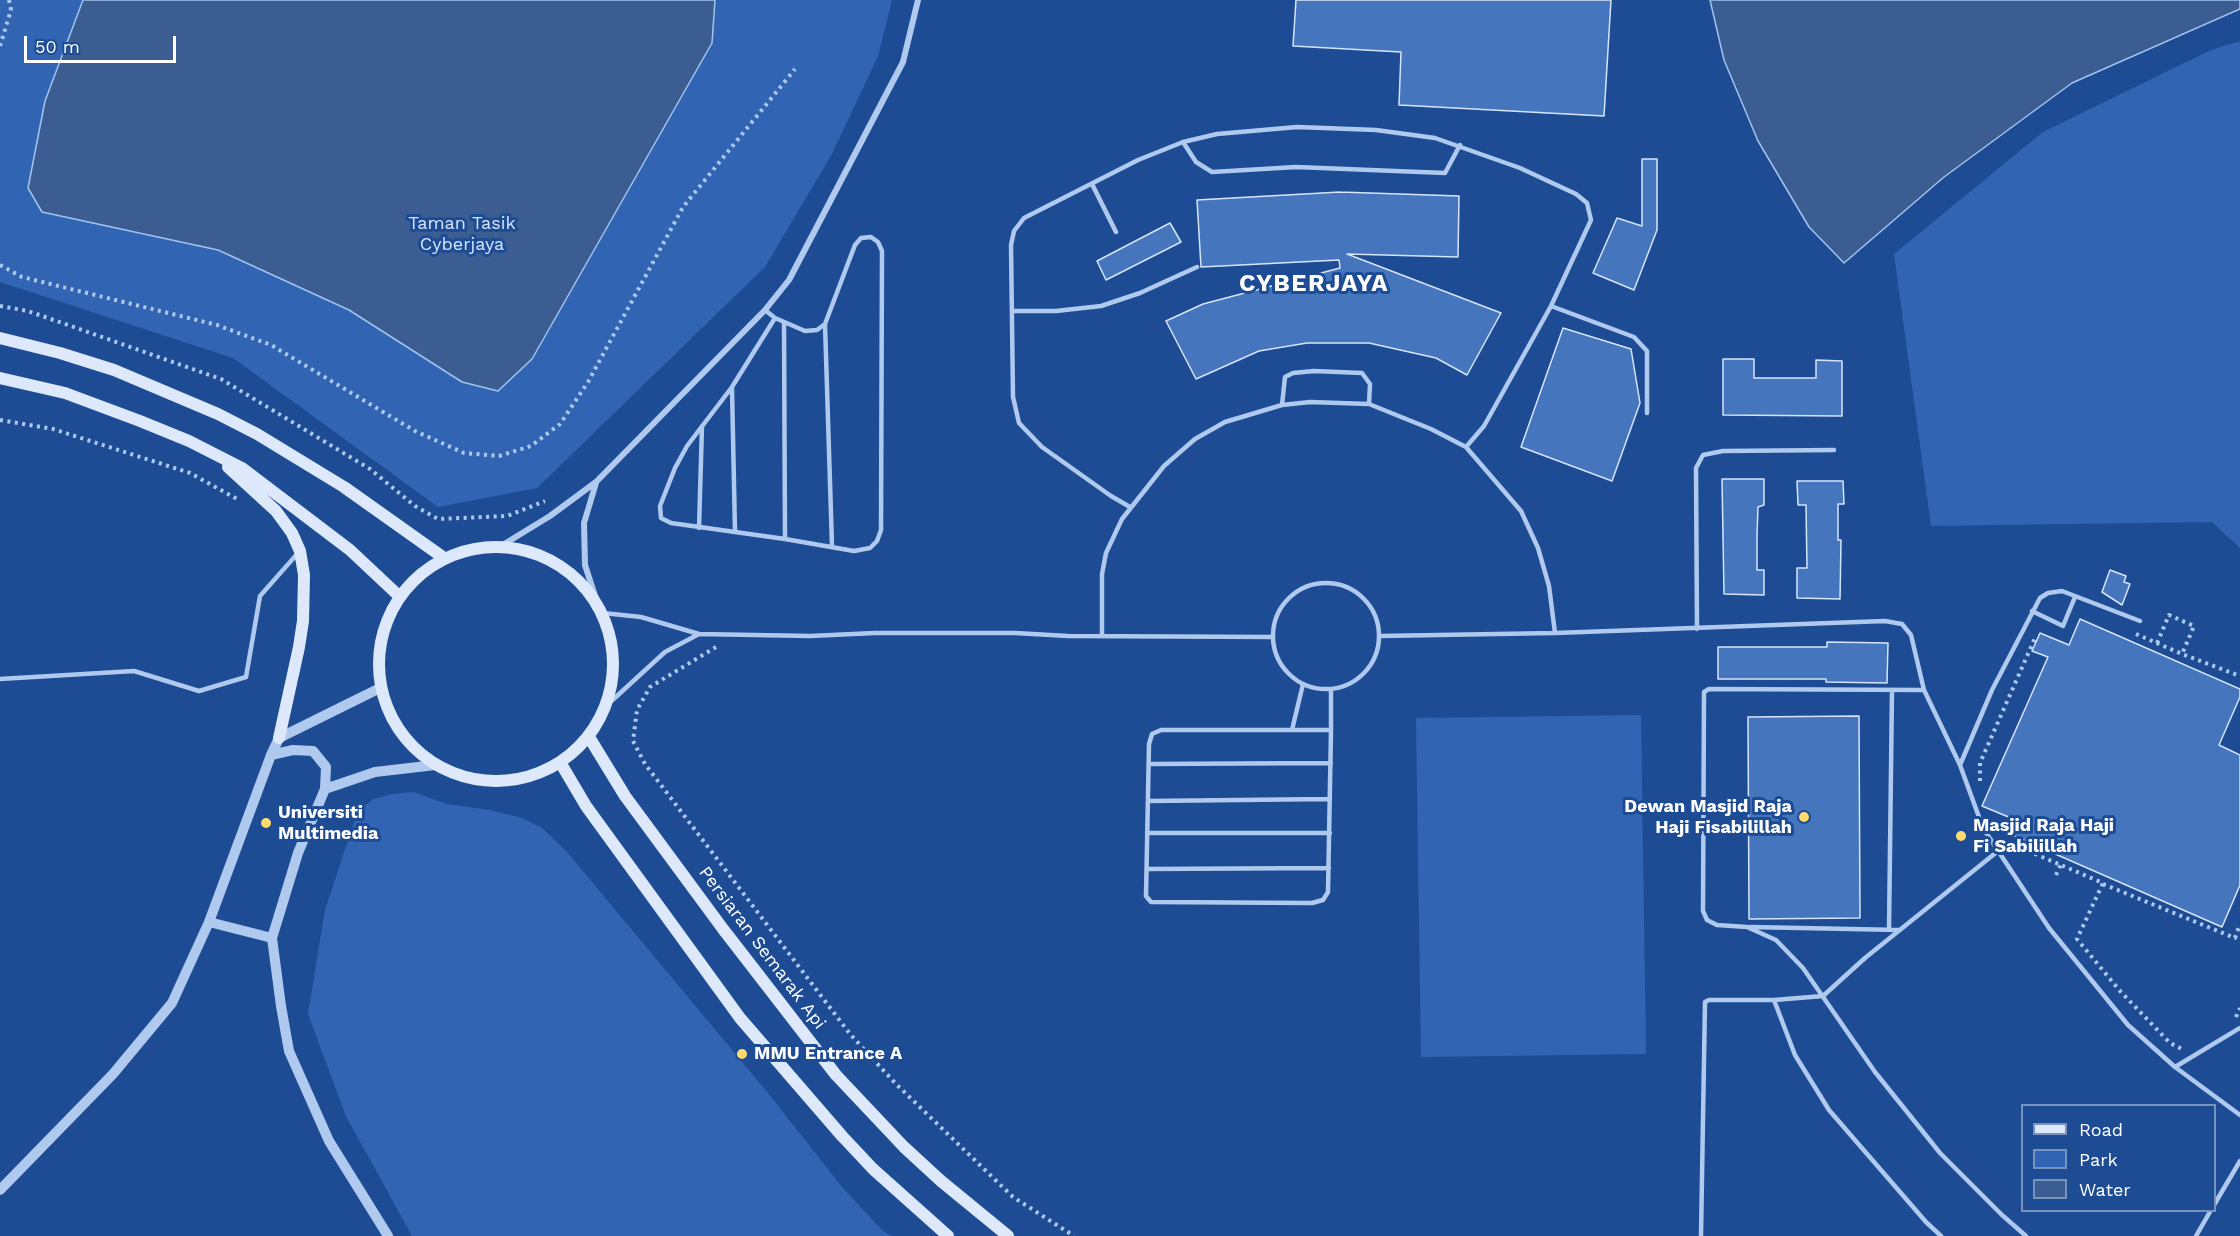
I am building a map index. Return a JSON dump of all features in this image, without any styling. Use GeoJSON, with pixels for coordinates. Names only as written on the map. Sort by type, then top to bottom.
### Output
{"type":"FeatureCollection","features":[{"type":"Feature","properties":{"kind":"main road"},"geometry":{"type":"LineString","coordinates":[[0,338],[114,370],[218,414],[257,434],[344,487],[444,558]]}},
{"type":"Feature","properties":{"kind":"main road"},"geometry":{"type":"LineString","coordinates":[[0,378],[65,393],[140,421],[242,468],[341,543],[399,596]]}},
{"type":"Feature","properties":{"kind":"main road"},"geometry":{"type":"LineString","coordinates":[[209,451],[276,511],[292,532],[300,551],[304,575],[303,621],[279,738]]}},
{"type":"Feature","properties":{"kind":"main road"},"geometry":{"type":"LineString","coordinates":[[501,546],[530,551],[557,563],[580,581],[601,609],[611,636],[614,659],[613,683],[606,706],[589,737],[560,762],[531,776],[498,781],[465,777],[435,765],[410,745],[391,718],[380,688],[377,656],[384,624],[399,596],[419,574],[444,558],[472,549],[501,546]]}},
{"type":"Feature","properties":{"kind":"main road","name":"Persiaran Semarak Api"},"geometry":{"type":"LineString","coordinates":[[589,737],[625,796],[723,929],[836,1075],[941,1181],[1008,1236]]}},
{"type":"Feature","properties":{"kind":"main road"},"geometry":{"type":"LineString","coordinates":[[560,762],[586,806],[740,1018],[842,1137],[873,1169],[948,1236]]}},
{"type":"Feature","properties":{"kind":"street"},"geometry":{"type":"LineString","coordinates":[[501,546],[562,508],[596,482],[765,310],[789,280],[903,62],[918,0]]}},
{"type":"Feature","properties":{"kind":"street"},"geometry":{"type":"LineString","coordinates":[[596,482],[584,522],[585,565],[601,609]]}},
{"type":"Feature","properties":{"kind":"street"},"geometry":{"type":"LineString","coordinates":[[0,1190],[113,1074],[172,1003],[209,922],[279,738],[380,688]]}},
{"type":"Feature","properties":{"kind":"street"},"geometry":{"type":"LineString","coordinates":[[271,755],[293,750],[313,751],[326,767],[325,789],[298,853],[272,938],[289,1051],[329,1141],[388,1236]]}},
{"type":"Feature","properties":{"kind":"street"},"geometry":{"type":"LineString","coordinates":[[325,789],[375,772],[435,765]]}},
{"type":"Feature","properties":{"kind":"street"},"geometry":{"type":"LineString","coordinates":[[209,922],[272,938]]}},
{"type":"Feature","properties":{"kind":"lane"},"geometry":{"type":"LineString","coordinates":[[1130,507],[1042,447],[1018,423],[1013,397],[1011,245],[1014,231],[1024,218],[1138,160],[1183,142],[1217,134],[1297,127],[1376,130],[1435,138],[1460,145],[1539,177],[1576,194],[1587,203],[1591,220],[1551,306],[1484,426],[1466,447]]}},
{"type":"Feature","properties":{"kind":"lane"},"geometry":{"type":"LineString","coordinates":[[1183,142],[1196,162],[1212,172],[1296,167],[1445,173],[1460,145]]}},
{"type":"Feature","properties":{"kind":"lane"},"geometry":{"type":"LineString","coordinates":[[1092,184],[1116,232]]}},
{"type":"Feature","properties":{"kind":"lane"},"geometry":{"type":"LineString","coordinates":[[775,318],[732,387],[702,426],[675,468],[660,506],[661,518],[670,523],[699,528],[785,538],[854,551],[870,548],[877,541],[881,530],[882,251],[878,242],[871,237],[861,238],[855,244],[825,324],[832,546]]}},
{"type":"Feature","properties":{"kind":"lane"},"geometry":{"type":"LineString","coordinates":[[1012,311],[1056,311],[1101,306],[1140,293],[1197,267]]}},
{"type":"Feature","properties":{"kind":"lane"},"geometry":{"type":"LineString","coordinates":[[1551,306],[1634,337],[1647,351],[1647,413]]}},
{"type":"Feature","properties":{"kind":"lane"},"geometry":{"type":"LineString","coordinates":[[765,310],[775,318],[805,331],[817,330],[825,324]]}},
{"type":"Feature","properties":{"kind":"lane"},"geometry":{"type":"LineString","coordinates":[[784,322],[785,538]]}},
{"type":"Feature","properties":{"kind":"lane"},"geometry":{"type":"LineString","coordinates":[[1282,405],[1285,377],[1293,373],[1314,371],[1362,373],[1370,384],[1369,404]]}},
{"type":"Feature","properties":{"kind":"lane"},"geometry":{"type":"LineString","coordinates":[[732,387],[735,532]]}},
{"type":"Feature","properties":{"kind":"lane"},"geometry":{"type":"LineString","coordinates":[[1102,636],[1102,574],[1106,553],[1130,507],[1164,466],[1195,439],[1225,422],[1282,405],[1310,402],[1369,404],[1431,429],[1466,447],[1515,503],[1525,520],[1538,548],[1549,586],[1555,633]]}},
{"type":"Feature","properties":{"kind":"lane"},"geometry":{"type":"LineString","coordinates":[[699,528],[702,426]]}},
{"type":"Feature","properties":{"kind":"lane"},"geometry":{"type":"LineString","coordinates":[[1697,629],[1696,468],[1703,455],[1723,451],[1834,450]]}},
{"type":"Feature","properties":{"kind":"lane"},"geometry":{"type":"LineString","coordinates":[[0,679],[134,672],[199,691],[246,677],[260,596],[300,551]]}},
{"type":"Feature","properties":{"kind":"lane"},"geometry":{"type":"LineString","coordinates":[[1317,584],[1336,584],[1353,590],[1367,602],[1377,618],[1380,636],[1378,650],[1373,662],[1365,672],[1356,680],[1331,689],[1303,684],[1291,675],[1281,664],[1275,651],[1273,637],[1276,618],[1285,602],[1300,590],[1317,584]]}},
{"type":"Feature","properties":{"kind":"lane"},"geometry":{"type":"LineString","coordinates":[[1960,765],[1992,690],[2040,598],[2048,593],[2062,591],[2140,621]]}},
{"type":"Feature","properties":{"kind":"lane"},"geometry":{"type":"LineString","coordinates":[[2032,611],[2063,626],[2075,597]]}},
{"type":"Feature","properties":{"kind":"lane"},"geometry":{"type":"LineString","coordinates":[[601,609],[641,617],[699,634],[810,636],[875,633],[1015,633],[1273,637]]}},
{"type":"Feature","properties":{"kind":"lane"},"geometry":{"type":"LineString","coordinates":[[1380,636],[1697,629],[1885,621],[1902,624],[1911,635],[1924,690],[1960,765],[1983,828],[2049,928],[2128,1025],[2175,1067],[2240,1115]]}},
{"type":"Feature","properties":{"kind":"lane"},"geometry":{"type":"LineString","coordinates":[[606,706],[665,652],[699,634]]}},
{"type":"Feature","properties":{"kind":"lane"},"geometry":{"type":"LineString","coordinates":[[1292,730],[1303,684]]}},
{"type":"Feature","properties":{"kind":"lane"},"geometry":{"type":"LineString","coordinates":[[1331,689],[1331,730],[1329,833],[1329,892],[1323,900],[1312,903],[1151,902],[1146,896],[1149,764],[1152,734],[1161,730],[1331,730]]}},
{"type":"Feature","properties":{"kind":"lane"},"geometry":{"type":"LineString","coordinates":[[1900,930],[1747,927],[1717,925],[1707,920],[1703,911],[1704,692],[1709,689],[1924,690]]}},
{"type":"Feature","properties":{"kind":"lane"},"geometry":{"type":"LineString","coordinates":[[1889,930],[1892,690]]}},
{"type":"Feature","properties":{"kind":"lane"},"geometry":{"type":"LineString","coordinates":[[1149,764],[1330,763]]}},
{"type":"Feature","properties":{"kind":"lane"},"geometry":{"type":"LineString","coordinates":[[1149,801],[1330,799]]}},
{"type":"Feature","properties":{"kind":"lane"},"geometry":{"type":"LineString","coordinates":[[1148,833],[1329,833]]}},
{"type":"Feature","properties":{"kind":"lane"},"geometry":{"type":"LineString","coordinates":[[1701,1236],[1705,1002],[1822,996],[1998,851]]}},
{"type":"Feature","properties":{"kind":"lane"},"geometry":{"type":"LineString","coordinates":[[1147,869],[1329,868]]}},
{"type":"Feature","properties":{"kind":"lane"},"geometry":{"type":"LineString","coordinates":[[1747,927],[1776,940],[1803,968],[1875,1072],[1940,1153],[2026,1236]]}},
{"type":"Feature","properties":{"kind":"lane"},"geometry":{"type":"LineString","coordinates":[[1774,1000],[1795,1055],[1829,1110],[1941,1236]]}},
{"type":"Feature","properties":{"kind":"lane"},"geometry":{"type":"LineString","coordinates":[[2175,1067],[2240,1028]]}},
{"type":"Feature","properties":{"kind":"lane"},"geometry":{"type":"LineString","coordinates":[[2216,1202],[2240,1161]]}},
{"type":"Feature","properties":{"kind":"lane"},"geometry":{"type":"LineString","coordinates":[[2196,1236],[2210,1212]]}},
{"type":"Feature","properties":{"kind":"path"},"geometry":{"type":"LineString","coordinates":[[0,46],[11,10],[9,0]]}},
{"type":"Feature","properties":{"kind":"path"},"geometry":{"type":"LineString","coordinates":[[0,265],[22,277],[217,325],[271,345],[415,431],[464,453],[499,456],[531,446],[560,424],[588,382],[683,207],[795,69]]}},
{"type":"Feature","properties":{"kind":"path"},"geometry":{"type":"LineString","coordinates":[[0,306],[28,311],[221,379],[370,469],[415,506],[438,519],[507,516],[537,506],[551,498],[562,508]]}},
{"type":"Feature","properties":{"kind":"path"},"geometry":{"type":"LineString","coordinates":[[0,420],[53,429],[190,473],[239,500],[247,508]]}},
{"type":"Feature","properties":{"kind":"path"},"geometry":{"type":"LineString","coordinates":[[2157,643],[2169,615],[2194,626],[2182,654]]}},
{"type":"Feature","properties":{"kind":"path"},"geometry":{"type":"LineString","coordinates":[[1980,790],[1980,763],[2038,630]]}},
{"type":"Feature","properties":{"kind":"path"},"geometry":{"type":"LineString","coordinates":[[2126,630],[2240,676]]}},
{"type":"Feature","properties":{"kind":"path"},"geometry":{"type":"LineString","coordinates":[[737,634],[650,687],[637,710],[633,741],[645,764],[850,1034],[896,1084],[1013,1197],[1074,1236]]}},
{"type":"Feature","properties":{"kind":"path"},"geometry":{"type":"LineString","coordinates":[[1999,839],[2235,938],[2240,924]]}},
{"type":"Feature","properties":{"kind":"path"},"geometry":{"type":"LineString","coordinates":[[2056,875],[2061,864]]}},
{"type":"Feature","properties":{"kind":"path"},"geometry":{"type":"LineString","coordinates":[[2103,883],[2078,939],[2120,990],[2170,1043],[2179,1049],[2187,1050]]}},
{"type":"Feature","properties":{"kind":"path"},"geometry":{"type":"LineString","coordinates":[[2232,1024],[2240,1008]]}},
{"type":"Feature","properties":{"kind":"green space","name":"Taman Tasik Cyberjaya"},"geometry":{"type":"Polygon","coordinates":[[[0,0],[892,0],[878,56],[832,154],[765,267],[537,488],[438,507],[233,358],[0,282],[0,0]]]}},
{"type":"Feature","properties":{"kind":"green space"},"geometry":{"type":"Polygon","coordinates":[[[2240,41],[2240,548],[2212,522],[1931,526],[1894,254],[2043,132],[2211,50],[2240,41]]]}},
{"type":"Feature","properties":{"kind":"green space"},"geometry":{"type":"Polygon","coordinates":[[[1641,715],[1646,1054],[1421,1057],[1416,718],[1641,715]]]}},
{"type":"Feature","properties":{"kind":"green space"},"geometry":{"type":"Polygon","coordinates":[[[413,792],[447,804],[489,810],[522,818],[542,828],[567,852],[768,1093],[842,1187],[882,1230],[891,1236],[412,1236],[346,1116],[308,1014],[325,910],[358,810],[374,799],[413,792]]]}},
{"type":"Feature","properties":{"kind":"water"},"geometry":{"type":"Polygon","coordinates":[[[83,0],[715,0],[712,43],[532,359],[498,391],[462,382],[349,310],[218,250],[42,212],[28,188],[45,101],[83,0]]]}},
{"type":"Feature","properties":{"kind":"water"},"geometry":{"type":"Polygon","coordinates":[[[1710,0],[2240,0],[2240,9],[2072,83],[1944,177],[1844,263],[1809,227],[1758,141],[1724,60],[1710,0]]]}},
{"type":"Feature","properties":{"kind":"building"},"geometry":{"type":"Polygon","coordinates":[[[1296,0],[1611,0],[1604,116],[1399,105],[1401,52],[1293,46],[1296,0]]]}},
{"type":"Feature","properties":{"kind":"building"},"geometry":{"type":"Polygon","coordinates":[[[1642,159],[1657,159],[1657,230],[1634,290],[1593,273],[1617,218],[1642,226],[1642,159]]]}},
{"type":"Feature","properties":{"kind":"building"},"geometry":{"type":"Polygon","coordinates":[[[1340,192],[1459,196],[1458,257],[1347,254],[1501,313],[1467,375],[1436,358],[1369,343],[1307,343],[1259,351],[1196,379],[1166,321],[1203,304],[1340,268],[1339,260],[1201,267],[1197,200],[1340,192]]]}},
{"type":"Feature","properties":{"kind":"building"},"geometry":{"type":"Polygon","coordinates":[[[1170,223],[1181,242],[1106,280],[1097,261],[1170,223]]]}},
{"type":"Feature","properties":{"kind":"building"},"geometry":{"type":"Polygon","coordinates":[[[1563,328],[1631,349],[1640,403],[1612,481],[1521,447],[1563,328]]]}},
{"type":"Feature","properties":{"kind":"building"},"geometry":{"type":"Polygon","coordinates":[[[1723,359],[1754,359],[1754,378],[1816,378],[1816,360],[1842,361],[1842,416],[1723,415],[1723,359]]]}},
{"type":"Feature","properties":{"kind":"building"},"geometry":{"type":"Polygon","coordinates":[[[1722,479],[1764,479],[1764,505],[1758,507],[1757,570],[1764,570],[1764,595],[1724,594],[1722,479]]]}},
{"type":"Feature","properties":{"kind":"building"},"geometry":{"type":"Polygon","coordinates":[[[1797,481],[1843,481],[1844,504],[1838,504],[1838,540],[1841,540],[1840,599],[1797,598],[1797,568],[1807,568],[1806,505],[1798,505],[1797,481]]]}},
{"type":"Feature","properties":{"kind":"building"},"geometry":{"type":"Polygon","coordinates":[[[2110,570],[2126,576],[2124,582],[2130,584],[2122,605],[2102,592],[2110,570]]]}},
{"type":"Feature","properties":{"kind":"building"},"geometry":{"type":"Polygon","coordinates":[[[2080,619],[2240,689],[2240,697],[2219,745],[2240,755],[2240,885],[2222,927],[2005,832],[2011,818],[1982,806],[2048,657],[2032,651],[2040,633],[2069,645],[2080,619]]]}},
{"type":"Feature","properties":{"kind":"building"},"geometry":{"type":"Polygon","coordinates":[[[1827,642],[1888,643],[1887,683],[1826,682],[1826,679],[1718,679],[1718,647],[1827,647],[1827,642]]]}},
{"type":"Feature","properties":{"kind":"building","name":"Dewan Masjid Raja Haji Fisabilillah"},"geometry":{"type":"Polygon","coordinates":[[[1859,716],[1860,918],[1749,919],[1748,717],[1859,716]]]}},
{"type":"Feature","properties":{"kind":"place","name":"Dewan Masjid Raja Haji Fisabilillah"},"geometry":{"type":"Point","coordinates":[1804,817]}},
{"type":"Feature","properties":{"kind":"place","name":"Universiti Multimedia"},"geometry":{"type":"Point","coordinates":[266,823]}},
{"type":"Feature","properties":{"kind":"place","name":"Masjid Raja Haji Fi Sabilillah"},"geometry":{"type":"Point","coordinates":[1961,836]}},
{"type":"Feature","properties":{"kind":"place","name":"MMU Entrance A"},"geometry":{"type":"Point","coordinates":[742,1054]}},
{"type":"Feature","properties":{"kind":"district","name":"CYBERJAYA"},"geometry":{"type":"Point","coordinates":[1314,284]}}]}
